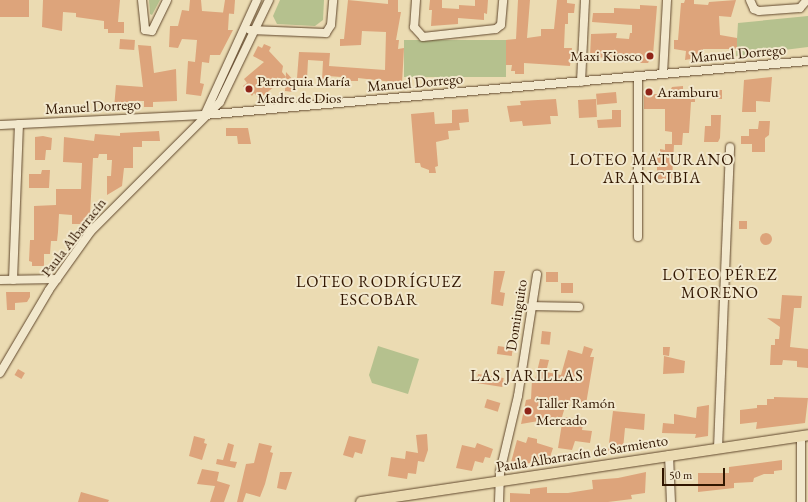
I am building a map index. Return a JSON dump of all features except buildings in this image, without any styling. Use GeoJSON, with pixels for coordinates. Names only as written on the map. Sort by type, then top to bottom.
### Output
{"type":"FeatureCollection","features":[{"type":"Feature","properties":{"kind":"main road","name":"Paula Albarracín de Sarmiento"},"geometry":{"type":"LineString","coordinates":[[361,502],[804,435]]}},
{"type":"Feature","properties":{"kind":"street"},"geometry":{"type":"LineString","coordinates":[[142,0],[145,30],[152,31],[167,0]]}},
{"type":"Feature","properties":{"kind":"street","name":"Paula Albarracín"},"geometry":{"type":"LineString","coordinates":[[204,115],[257,0]]}},
{"type":"Feature","properties":{"kind":"street","name":"Paula Albarracín"},"geometry":{"type":"LineString","coordinates":[[0,373],[57,278],[100,222],[204,115],[220,102],[269,0]]}},
{"type":"Feature","properties":{"kind":"street"},"geometry":{"type":"LineString","coordinates":[[244,29],[326,33],[331,25],[333,0]]}},
{"type":"Feature","properties":{"kind":"street"},"geometry":{"type":"LineString","coordinates":[[416,0],[414,27],[423,37],[493,30],[501,25],[503,0]]}},
{"type":"Feature","properties":{"kind":"street"},"geometry":{"type":"LineString","coordinates":[[581,82],[585,0]]}},
{"type":"Feature","properties":{"kind":"street"},"geometry":{"type":"LineString","coordinates":[[663,74],[667,0]]}},
{"type":"Feature","properties":{"kind":"street"},"geometry":{"type":"LineString","coordinates":[[750,0],[754,9],[760,11],[800,8],[807,0]]}},
{"type":"Feature","properties":{"kind":"street","name":"Manuel Dorrego"},"geometry":{"type":"LineString","coordinates":[[0,125],[204,115],[808,61]]}},
{"type":"Feature","properties":{"kind":"street"},"geometry":{"type":"LineString","coordinates":[[638,76],[638,237]]}},
{"type":"Feature","properties":{"kind":"street"},"geometry":{"type":"LineString","coordinates":[[13,280],[19,124]]}},
{"type":"Feature","properties":{"kind":"street"},"geometry":{"type":"LineString","coordinates":[[718,448],[730,147]]}},
{"type":"Feature","properties":{"kind":"street","name":"Dominguito"},"geometry":{"type":"LineString","coordinates":[[499,502],[500,481],[518,396],[537,274]]}},
{"type":"Feature","properties":{"kind":"street"},"geometry":{"type":"LineString","coordinates":[[0,280],[57,278]]}},
{"type":"Feature","properties":{"kind":"street"},"geometry":{"type":"LineString","coordinates":[[532,306],[579,307]]}},
{"type":"Feature","properties":{"kind":"street"},"geometry":{"type":"LineString","coordinates":[[801,502],[804,435]]}},
{"type":"Feature","properties":{"kind":"street"},"geometry":{"type":"LineString","coordinates":[[669,455],[671,502]]}},
{"type":"Feature","properties":{"kind":"green space"},"geometry":{"type":"Polygon","coordinates":[[[149,0],[160,0],[152,15],[150,14],[149,0]]]}},
{"type":"Feature","properties":{"kind":"green space"},"geometry":{"type":"Polygon","coordinates":[[[280,0],[324,0],[323,20],[315,26],[277,24],[273,16],[280,0]]]}},
{"type":"Feature","properties":{"kind":"green space"},"geometry":{"type":"Polygon","coordinates":[[[808,16],[808,47],[736,56],[738,23],[808,16]]]}},
{"type":"Feature","properties":{"kind":"green space"},"geometry":{"type":"Polygon","coordinates":[[[404,40],[506,40],[506,77],[404,77],[404,40]]]}},
{"type":"Feature","properties":{"kind":"green space"},"geometry":{"type":"Polygon","coordinates":[[[378,346],[419,359],[408,394],[372,383],[369,375],[378,346]]]}},
{"type":"Feature","properties":{"kind":"place","name":"Maxi Kiosco"},"geometry":{"type":"Point","coordinates":[650,56]}},
{"type":"Feature","properties":{"kind":"place","name":"Parroquia María Madre de Dios"},"geometry":{"type":"Point","coordinates":[249,89]}},
{"type":"Feature","properties":{"kind":"place","name":"Aramburu"},"geometry":{"type":"Point","coordinates":[649,92]}},
{"type":"Feature","properties":{"kind":"place","name":"Taller Ramón Mercado"},"geometry":{"type":"Point","coordinates":[528,411]}},
{"type":"Feature","properties":{"kind":"district","name":"LOTEO MATURANO ARANCIBIA"},"geometry":{"type":"Point","coordinates":[652,169]}},
{"type":"Feature","properties":{"kind":"district","name":"LOTEO PÉREZ MORENO"},"geometry":{"type":"Point","coordinates":[720,284]}},
{"type":"Feature","properties":{"kind":"district","name":"LOTEO RODRÍGUEZ ESCOBAR"},"geometry":{"type":"Point","coordinates":[379,291]}},
{"type":"Feature","properties":{"kind":"district","name":"LAS JARILLAS"},"geometry":{"type":"Point","coordinates":[527,376]}}]}
